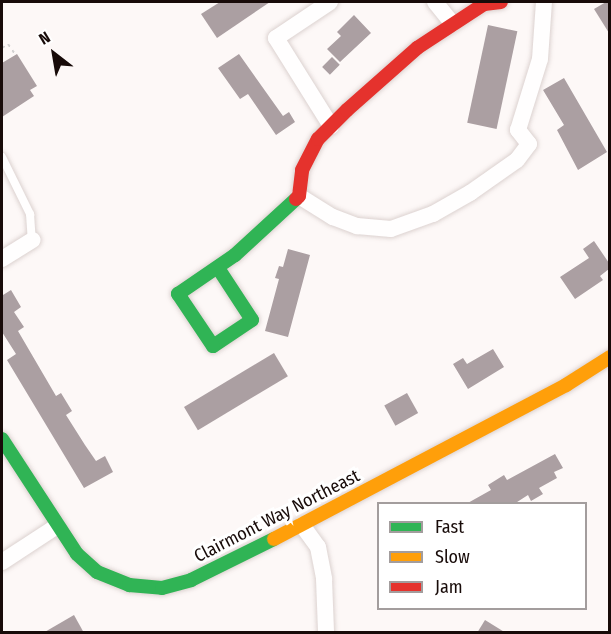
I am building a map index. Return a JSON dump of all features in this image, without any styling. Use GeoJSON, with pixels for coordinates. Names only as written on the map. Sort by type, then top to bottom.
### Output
{"type":"FeatureCollection","features":[{"type":"Feature","properties":{"kind":"street"},"geometry":{"type":"LineString","coordinates":[[330,2],[276,38],[331,126]]}},
{"type":"Feature","properties":{"kind":"street"},"geometry":{"type":"LineString","coordinates":[[435,2],[453,24]]}},
{"type":"Feature","properties":{"kind":"street"},"geometry":{"type":"LineString","coordinates":[[218,268],[252,320],[213,346],[178,294],[218,268],[299,196],[302,170],[318,139],[417,48],[484,4],[501,2]]}},
{"type":"Feature","properties":{"kind":"street"},"geometry":{"type":"LineString","coordinates":[[299,196],[333,217],[357,226],[391,229],[433,214],[470,193],[517,160],[529,144],[518,130],[540,59],[544,2]]}},
{"type":"Feature","properties":{"kind":"street"},"geometry":{"type":"LineString","coordinates":[[4,258],[32,240]]}},
{"type":"Feature","properties":{"kind":"street","name":"Clairmont Way Northeast"},"geometry":{"type":"LineString","coordinates":[[2,439],[77,554],[97,572],[129,585],[162,588],[191,580],[302,525],[566,385],[609,357]]}},
{"type":"Feature","properties":{"kind":"street"},"geometry":{"type":"LineString","coordinates":[[302,525],[318,547],[324,579],[326,633]]}},
{"type":"Feature","properties":{"kind":"street"},"geometry":{"type":"LineString","coordinates":[[2,562],[57,526]]}},
{"type":"Feature","properties":{"kind":"lane"},"geometry":{"type":"LineString","coordinates":[[2,157],[30,214],[32,240]]}},
{"type":"Feature","properties":{"kind":"path"},"geometry":{"type":"LineString","coordinates":[[2,48],[8,44],[15,54]]}},
{"type":"Feature","properties":{"kind":"building"},"geometry":{"type":"Polygon","coordinates":[[[220,2],[270,2],[217,38],[201,14],[220,2]]]}},
{"type":"Feature","properties":{"kind":"building"},"geometry":{"type":"Polygon","coordinates":[[[609,2],[609,33],[594,9],[609,2]]]}},
{"type":"Feature","properties":{"kind":"building"},"geometry":{"type":"Polygon","coordinates":[[[354,15],[371,33],[340,62],[327,49],[341,36],[337,32],[354,15]]]}},
{"type":"Feature","properties":{"kind":"building"},"geometry":{"type":"Polygon","coordinates":[[[488,25],[517,31],[497,129],[467,123],[488,25]]]}},
{"type":"Feature","properties":{"kind":"building"},"geometry":{"type":"Polygon","coordinates":[[[17,54],[37,86],[30,90],[34,96],[2,117],[2,63],[17,54]]]}},
{"type":"Feature","properties":{"kind":"building"},"geometry":{"type":"Polygon","coordinates":[[[239,54],[283,116],[289,112],[295,122],[276,135],[248,94],[240,99],[218,68],[239,54]]]}},
{"type":"Feature","properties":{"kind":"building"},"geometry":{"type":"Polygon","coordinates":[[[332,57],[340,65],[330,75],[322,67],[332,57]]]}},
{"type":"Feature","properties":{"kind":"building"},"geometry":{"type":"Polygon","coordinates":[[[564,78],[607,152],[578,170],[557,130],[564,125],[543,90],[564,78]]]}},
{"type":"Feature","properties":{"kind":"building"},"geometry":{"type":"Polygon","coordinates":[[[594,241],[609,263],[609,269],[600,276],[603,280],[575,299],[560,277],[589,258],[583,249],[594,241]]]}},
{"type":"Feature","properties":{"kind":"building"},"geometry":{"type":"Polygon","coordinates":[[[288,249],[310,255],[288,337],[265,331],[279,279],[275,278],[279,266],[283,267],[288,249]]]}},
{"type":"Feature","properties":{"kind":"building"},"geometry":{"type":"Polygon","coordinates":[[[11,290],[21,307],[14,312],[24,327],[18,331],[56,396],[61,393],[72,411],[66,415],[85,445],[96,461],[105,456],[113,472],[84,488],[7,360],[16,354],[2,332],[2,293],[3,295],[11,290]]]}},
{"type":"Feature","properties":{"kind":"building"},"geometry":{"type":"Polygon","coordinates":[[[493,349],[504,367],[468,389],[453,364],[463,358],[467,364],[493,349]]]}},
{"type":"Feature","properties":{"kind":"building"},"geometry":{"type":"Polygon","coordinates":[[[274,353],[288,376],[198,430],[184,407],[274,353]]]}},
{"type":"Feature","properties":{"kind":"building"},"geometry":{"type":"Polygon","coordinates":[[[407,393],[418,413],[395,426],[384,406],[407,393]]]}},
{"type":"Feature","properties":{"kind":"building"},"geometry":{"type":"Polygon","coordinates":[[[555,454],[563,468],[554,472],[557,478],[539,488],[543,494],[531,501],[528,495],[517,502],[470,502],[491,490],[488,485],[504,475],[507,480],[555,454]]]}},
{"type":"Feature","properties":{"kind":"building"},"geometry":{"type":"Polygon","coordinates":[[[74,615],[84,633],[43,633],[74,615]]]}},
{"type":"Feature","properties":{"kind":"building"},"geometry":{"type":"Polygon","coordinates":[[[485,620],[506,633],[477,633],[485,620]]]}},
{"type":"Feature","properties":{"kind":"traffic: fast"},"geometry":{"type":"LineString","coordinates":[[218,268],[252,320],[213,346],[178,294],[235,255],[296,199]]}},
{"type":"Feature","properties":{"kind":"traffic: fast"},"geometry":{"type":"LineString","coordinates":[[2,439],[77,554],[97,572],[129,585],[162,588],[191,580],[274,539]]}},
{"type":"Feature","properties":{"kind":"traffic: slow"},"geometry":{"type":"LineString","coordinates":[[274,539],[566,385],[610,357]]}},
{"type":"Feature","properties":{"kind":"traffic: jam"},"geometry":{"type":"LineString","coordinates":[[296,199],[299,196],[302,170],[318,139],[347,110],[417,48],[484,4],[501,2]]}}]}
